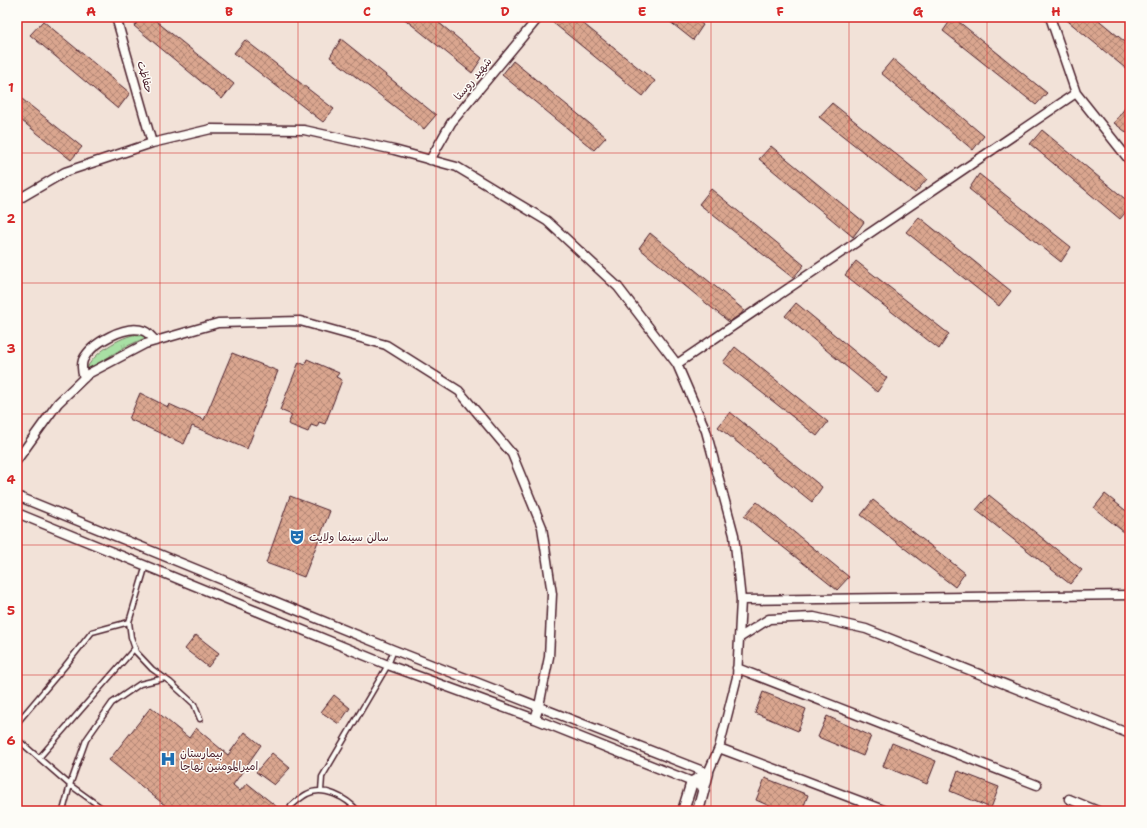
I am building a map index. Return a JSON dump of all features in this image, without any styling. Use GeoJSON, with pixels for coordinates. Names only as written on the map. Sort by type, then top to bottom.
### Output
{"type":"FeatureCollection","features":[{"type":"Feature","properties":{"kind":"street","name":"حفاظت"},"geometry":{"type":"LineString","coordinates":[[116,17],[152,143]]}},
{"type":"Feature","properties":{"kind":"street","name":"شهید روستا"},"geometry":{"type":"LineString","coordinates":[[430,160],[451,123],[539,17]]}},
{"type":"Feature","properties":{"kind":"street"},"geometry":{"type":"LineString","coordinates":[[1050,17],[1076,93],[1130,161]]}},
{"type":"Feature","properties":{"kind":"street"},"geometry":{"type":"LineString","coordinates":[[677,364],[1076,93]]}},
{"type":"Feature","properties":{"kind":"street"},"geometry":{"type":"LineString","coordinates":[[17,200],[65,172],[152,143],[211,129],[304,130],[394,150],[456,167],[547,220],[618,287],[677,364],[706,431],[734,535],[741,600],[737,677],[719,748],[708,773],[698,811]]}},
{"type":"Feature","properties":{"kind":"street"},"geometry":{"type":"LineString","coordinates":[[17,460],[58,403],[88,374],[145,344],[218,323],[300,320],[386,344],[458,391],[512,454],[542,527],[552,594],[549,657],[539,706],[534,719]]}},
{"type":"Feature","properties":{"kind":"street"},"geometry":{"type":"LineString","coordinates":[[84,378],[82,368],[83,361],[86,356],[97,345],[111,336],[127,330],[143,330],[150,334],[155,341]]}},
{"type":"Feature","properties":{"kind":"street"},"geometry":{"type":"LineString","coordinates":[[17,496],[394,650],[708,773]]}},
{"type":"Feature","properties":{"kind":"street"},"geometry":{"type":"LineString","coordinates":[[17,513],[388,665],[534,719],[705,788]]}},
{"type":"Feature","properties":{"kind":"street"},"geometry":{"type":"LineString","coordinates":[[741,600],[1130,595]]}},
{"type":"Feature","properties":{"kind":"street"},"geometry":{"type":"LineString","coordinates":[[739,638],[769,619],[814,618],[866,629],[1130,734]]}},
{"type":"Feature","properties":{"kind":"street"},"geometry":{"type":"LineString","coordinates":[[737,668],[1037,785]]}},
{"type":"Feature","properties":{"kind":"street"},"geometry":{"type":"LineString","coordinates":[[719,748],[886,811]]}},
{"type":"Feature","properties":{"kind":"street"},"geometry":{"type":"LineString","coordinates":[[683,811],[692,782],[708,773]]}},
{"type":"Feature","properties":{"kind":"street"},"geometry":{"type":"LineString","coordinates":[[1069,799],[1098,811]]}},
{"type":"Feature","properties":{"kind":"lane"},"geometry":{"type":"LineString","coordinates":[[146,565],[129,622],[131,637],[136,652],[152,669],[165,678],[194,704],[200,719]]}},
{"type":"Feature","properties":{"kind":"lane"},"geometry":{"type":"LineString","coordinates":[[17,724],[92,632],[129,622]]}},
{"type":"Feature","properties":{"kind":"lane"},"geometry":{"type":"LineString","coordinates":[[39,758],[135,648]]}},
{"type":"Feature","properties":{"kind":"lane"},"geometry":{"type":"LineString","coordinates":[[320,791],[322,777],[388,665],[394,650]]}},
{"type":"Feature","properties":{"kind":"lane"},"geometry":{"type":"LineString","coordinates":[[63,811],[70,785],[86,740],[112,703],[140,684],[165,678]]}},
{"type":"Feature","properties":{"kind":"lane"},"geometry":{"type":"LineString","coordinates":[[17,739],[70,785],[106,811]]}},
{"type":"Feature","properties":{"kind":"lane"},"geometry":{"type":"LineString","coordinates":[[291,806],[308,794],[320,791],[338,795],[354,806],[358,811]]}},
{"type":"Feature","properties":{"kind":"shaded area"},"geometry":{"type":"Polygon","coordinates":[[[17,17],[1130,17],[1130,811],[17,811],[17,17]]]}},
{"type":"Feature","properties":{"kind":"green space"},"geometry":{"type":"Polygon","coordinates":[[[138,334],[145,336],[145,338],[123,348],[86,371],[94,358],[100,352],[123,338],[138,334]]]}},
{"type":"Feature","properties":{"kind":"building"},"geometry":{"type":"Polygon","coordinates":[[[142,17],[151,17],[234,84],[222,99],[134,26],[142,17]]]}},
{"type":"Feature","properties":{"kind":"building"},"geometry":{"type":"Polygon","coordinates":[[[402,17],[432,17],[482,58],[472,73],[402,17]]]}},
{"type":"Feature","properties":{"kind":"building"},"geometry":{"type":"Polygon","coordinates":[[[546,17],[575,17],[655,81],[643,96],[546,17]]]}},
{"type":"Feature","properties":{"kind":"building"},"geometry":{"type":"Polygon","coordinates":[[[664,17],[693,17],[703,25],[693,40],[664,17]]]}},
{"type":"Feature","properties":{"kind":"building"},"geometry":{"type":"Polygon","coordinates":[[[953,17],[1047,93],[1036,105],[943,31],[953,17]]]}},
{"type":"Feature","properties":{"kind":"building"},"geometry":{"type":"Polygon","coordinates":[[[1063,17],[1095,17],[1130,46],[1130,72],[1063,17]]]}},
{"type":"Feature","properties":{"kind":"building"},"geometry":{"type":"Polygon","coordinates":[[[43,21],[130,93],[118,109],[30,35],[43,21]]]}},
{"type":"Feature","properties":{"kind":"building"},"geometry":{"type":"Polygon","coordinates":[[[341,39],[436,115],[424,129],[330,57],[341,39]]]}},
{"type":"Feature","properties":{"kind":"building"},"geometry":{"type":"Polygon","coordinates":[[[245,40],[334,109],[323,122],[234,53],[245,40]]]}},
{"type":"Feature","properties":{"kind":"building"},"geometry":{"type":"Polygon","coordinates":[[[893,59],[984,136],[973,150],[881,73],[893,59]]]}},
{"type":"Feature","properties":{"kind":"building"},"geometry":{"type":"Polygon","coordinates":[[[513,61],[606,137],[594,150],[502,75],[513,61]]]}},
{"type":"Feature","properties":{"kind":"building"},"geometry":{"type":"Polygon","coordinates":[[[17,95],[82,147],[71,160],[17,117],[17,95]]]}},
{"type":"Feature","properties":{"kind":"building"},"geometry":{"type":"Polygon","coordinates":[[[832,103],[927,179],[915,193],[819,117],[832,103]]]}},
{"type":"Feature","properties":{"kind":"building"},"geometry":{"type":"Polygon","coordinates":[[[1125,108],[1130,112],[1130,135],[1114,123],[1125,108]]]}},
{"type":"Feature","properties":{"kind":"building"},"geometry":{"type":"Polygon","coordinates":[[[1042,130],[1130,203],[1130,207],[1120,219],[1030,144],[1042,130]]]}},
{"type":"Feature","properties":{"kind":"building"},"geometry":{"type":"Polygon","coordinates":[[[771,146],[864,222],[853,237],[759,159],[771,146]]]}},
{"type":"Feature","properties":{"kind":"building"},"geometry":{"type":"Polygon","coordinates":[[[979,174],[1071,247],[1061,262],[969,189],[979,174]]]}},
{"type":"Feature","properties":{"kind":"building"},"geometry":{"type":"Polygon","coordinates":[[[711,189],[804,265],[793,278],[699,204],[711,189]]]}},
{"type":"Feature","properties":{"kind":"building"},"geometry":{"type":"Polygon","coordinates":[[[919,217],[1011,291],[999,306],[906,232],[919,217]]]}},
{"type":"Feature","properties":{"kind":"building"},"geometry":{"type":"Polygon","coordinates":[[[650,233],[744,310],[741,314],[729,322],[639,248],[650,233]]]}},
{"type":"Feature","properties":{"kind":"building"},"geometry":{"type":"Polygon","coordinates":[[[856,261],[949,334],[939,349],[845,275],[856,261]]]}},
{"type":"Feature","properties":{"kind":"building"},"geometry":{"type":"Polygon","coordinates":[[[796,303],[887,378],[877,392],[785,316],[796,303]]]}},
{"type":"Feature","properties":{"kind":"building"},"geometry":{"type":"Polygon","coordinates":[[[735,347],[828,422],[817,436],[723,362],[735,347]]]}},
{"type":"Feature","properties":{"kind":"building"},"geometry":{"type":"Polygon","coordinates":[[[232,353],[278,371],[247,449],[192,426],[184,444],[129,419],[140,393],[168,407],[169,404],[204,420],[232,353]]]}},
{"type":"Feature","properties":{"kind":"building"},"geometry":{"type":"Polygon","coordinates":[[[307,359],[339,373],[336,377],[342,380],[325,424],[319,422],[317,427],[311,425],[308,432],[288,424],[292,415],[280,410],[299,362],[305,365],[307,359]]]}},
{"type":"Feature","properties":{"kind":"building"},"geometry":{"type":"Polygon","coordinates":[[[730,412],[822,487],[812,502],[718,427],[730,412]]]}},
{"type":"Feature","properties":{"kind":"building"},"geometry":{"type":"Polygon","coordinates":[[[1105,494],[1130,514],[1130,537],[1094,508],[1105,494]]]}},
{"type":"Feature","properties":{"kind":"building"},"geometry":{"type":"Polygon","coordinates":[[[989,495],[1082,570],[1070,584],[976,510],[989,495]]]}},
{"type":"Feature","properties":{"kind":"building","name":"سالن سینما ولایت"},"geometry":{"type":"Polygon","coordinates":[[[290,496],[330,511],[304,577],[266,563],[290,496]]]}},
{"type":"Feature","properties":{"kind":"building"},"geometry":{"type":"Polygon","coordinates":[[[873,500],[965,573],[955,587],[861,515],[873,500]]]}},
{"type":"Feature","properties":{"kind":"building"},"geometry":{"type":"Polygon","coordinates":[[[757,502],[849,577],[837,590],[744,516],[757,502]]]}},
{"type":"Feature","properties":{"kind":"building"},"geometry":{"type":"Polygon","coordinates":[[[196,635],[219,653],[208,667],[185,649],[196,635]]]}},
{"type":"Feature","properties":{"kind":"building"},"geometry":{"type":"Polygon","coordinates":[[[763,692],[806,709],[798,731],[755,713],[763,692]]]}},
{"type":"Feature","properties":{"kind":"building"},"geometry":{"type":"Polygon","coordinates":[[[334,695],[350,708],[339,724],[321,712],[334,695]]]}},
{"type":"Feature","properties":{"kind":"building","name":"بیمارستان امیرالمومنین نهاجا"},"geometry":{"type":"Polygon","coordinates":[[[151,707],[189,738],[196,728],[228,755],[245,732],[261,745],[233,785],[240,791],[247,783],[282,811],[172,811],[109,760],[151,707]]]}},
{"type":"Feature","properties":{"kind":"building"},"geometry":{"type":"Polygon","coordinates":[[[827,716],[871,736],[863,756],[818,737],[827,716]]]}},
{"type":"Feature","properties":{"kind":"building"},"geometry":{"type":"Polygon","coordinates":[[[892,743],[936,761],[927,784],[883,766],[892,743]]]}},
{"type":"Feature","properties":{"kind":"building"},"geometry":{"type":"Polygon","coordinates":[[[272,753],[290,768],[274,785],[256,772],[272,753]]]}},
{"type":"Feature","properties":{"kind":"building"},"geometry":{"type":"Polygon","coordinates":[[[958,771],[999,787],[991,808],[950,791],[958,771]]]}},
{"type":"Feature","properties":{"kind":"building"},"geometry":{"type":"Polygon","coordinates":[[[765,778],[808,795],[802,811],[781,811],[756,800],[765,778]]]}},
{"type":"Feature","properties":{"kind":"place","name":"سالن سینما ولایت"},"geometry":{"type":"Point","coordinates":[297,537]}},
{"type":"Feature","properties":{"kind":"place","name":"بیمارستان امیرالمومنین نهاجا"},"geometry":{"type":"Point","coordinates":[168,759]}}]}
